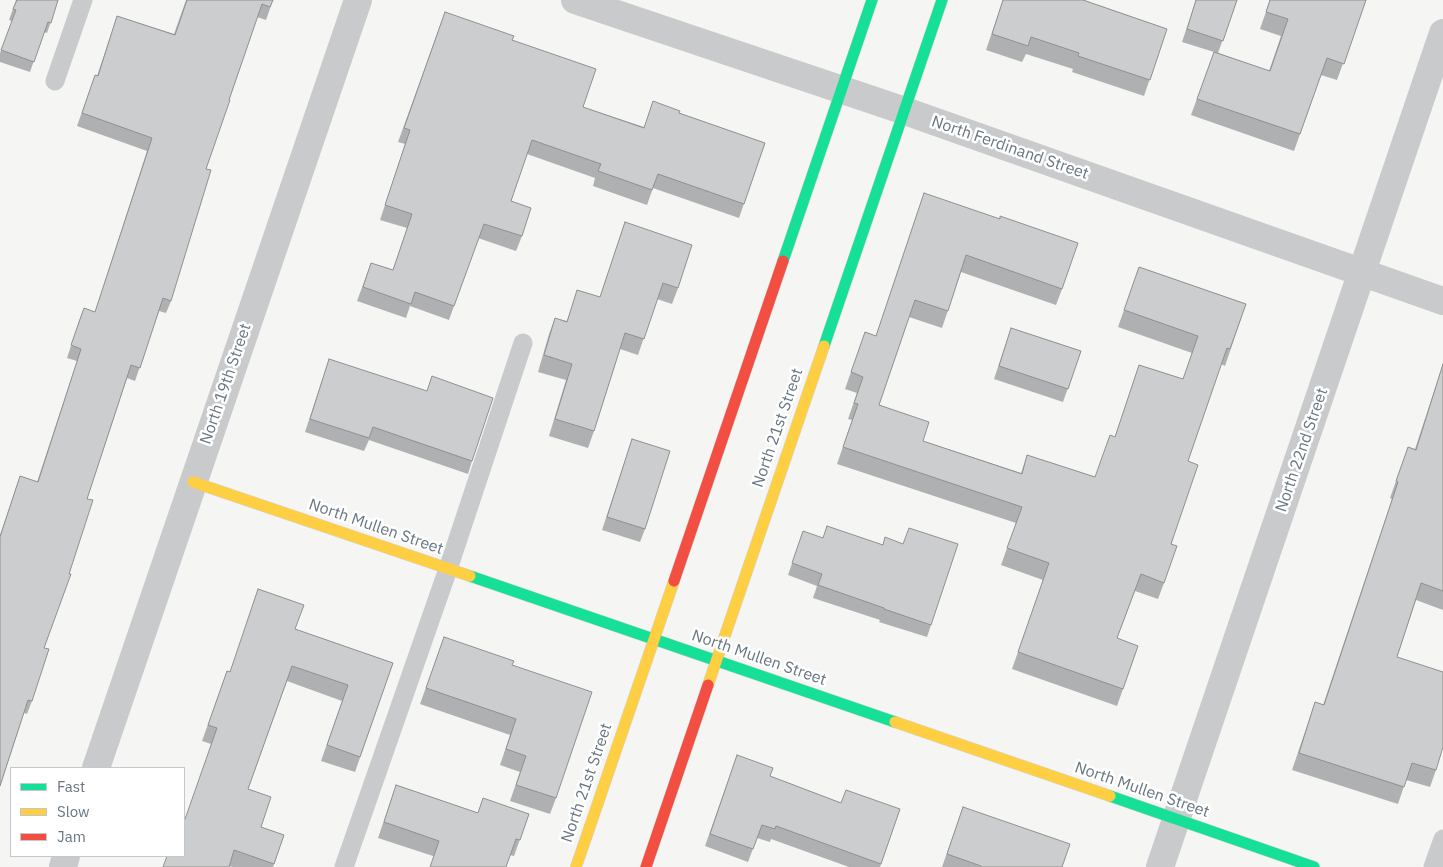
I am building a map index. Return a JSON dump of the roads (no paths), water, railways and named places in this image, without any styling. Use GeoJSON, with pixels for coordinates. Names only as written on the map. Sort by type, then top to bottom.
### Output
{"type":"FeatureCollection","features":[{"type":"Feature","properties":{"kind":"main road","name":"North 21st Street"},"geometry":{"type":"LineString","coordinates":[[576,867],[872,0]]}},
{"type":"Feature","properties":{"kind":"main road","name":"North 21st Street"},"geometry":{"type":"LineString","coordinates":[[646,867],[942,0]]}},
{"type":"Feature","properties":{"kind":"main road","name":"North Mullen Street"},"geometry":{"type":"LineString","coordinates":[[193,482],[716,660],[1314,867]]}},
{"type":"Feature","properties":{"kind":"street","name":"North 19th Street"},"geometry":{"type":"LineString","coordinates":[[96,767],[358,0]]}},
{"type":"Feature","properties":{"kind":"street","name":"North Ferdinand Street"},"geometry":{"type":"LineString","coordinates":[[575,0],[905,111],[1443,301]]}},
{"type":"Feature","properties":{"kind":"street","name":"North 22nd Street"},"geometry":{"type":"LineString","coordinates":[[1160,867],[1443,33]]}},
{"type":"Feature","properties":{"kind":"lane"},"geometry":{"type":"LineString","coordinates":[[55,81],[83,0]]}},
{"type":"Feature","properties":{"kind":"lane"},"geometry":{"type":"LineString","coordinates":[[344,867],[448,569],[523,343]]}},
{"type":"Feature","properties":{"kind":"lane"},"geometry":{"type":"LineString","coordinates":[[1434,867],[1443,839]]}}]}
